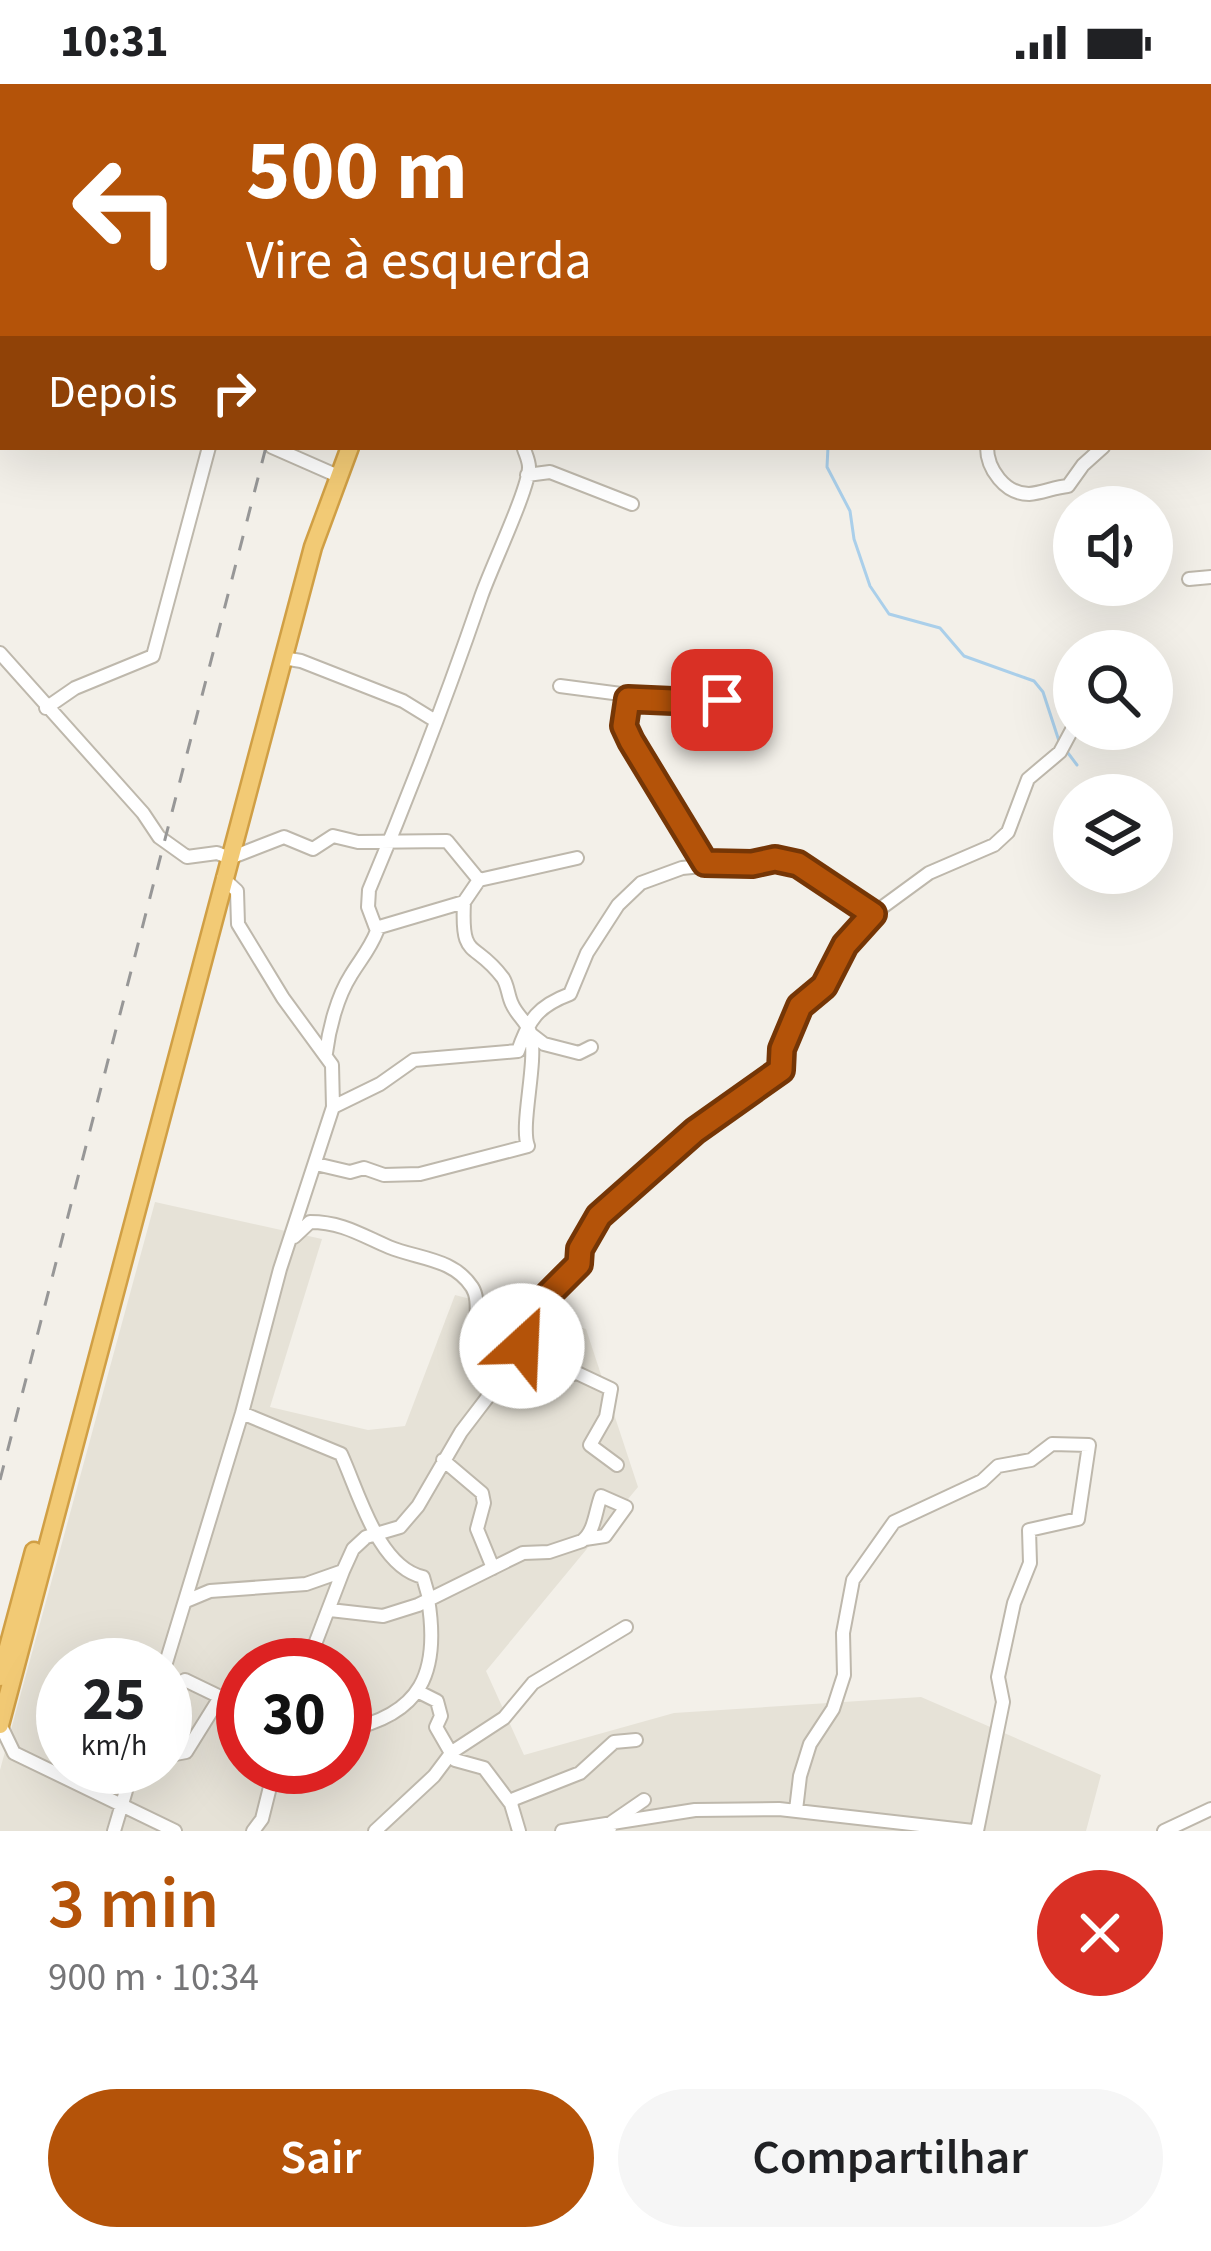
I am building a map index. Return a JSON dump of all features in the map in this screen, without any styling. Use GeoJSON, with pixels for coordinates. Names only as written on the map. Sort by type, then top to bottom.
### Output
{"type":"FeatureCollection","features":[{"type":"Feature","properties":{"kind":"highway"},"geometry":{"type":"LineString","coordinates":[[0,1724],[313,547],[349,450]]}},
{"type":"Feature","properties":{"kind":"highway"},"geometry":{"type":"LineString","coordinates":[[0,1677],[150,1118],[188,1011]]}},
{"type":"Feature","properties":{"kind":"street"},"geometry":{"type":"LineString","coordinates":[[46,708],[74,688],[153,656],[208,450]]}},
{"type":"Feature","properties":{"kind":"street"},"geometry":{"type":"LineString","coordinates":[[279,450],[338,476]]}},
{"type":"Feature","properties":{"kind":"street"},"geometry":{"type":"LineString","coordinates":[[326,1054],[349,977],[369,952],[376,928],[368,907],[370,890],[419,776],[434,720],[472,632],[528,471],[529,450]]}},
{"type":"Feature","properties":{"kind":"street"},"geometry":{"type":"LineString","coordinates":[[987,450],[998,478],[1011,489],[1033,494],[1068,486],[1099,450]]}},
{"type":"Feature","properties":{"kind":"street"},"geometry":{"type":"LineString","coordinates":[[528,471],[550,472],[632,504]]}},
{"type":"Feature","properties":{"kind":"street"},"geometry":{"type":"LineString","coordinates":[[1190,579],[1211,577]]}},
{"type":"Feature","properties":{"kind":"street"},"geometry":{"type":"LineString","coordinates":[[0,653],[166,843],[194,858],[217,853],[230,858],[284,837],[313,849],[334,836],[358,842],[447,842],[479,880]]}},
{"type":"Feature","properties":{"kind":"street"},"geometry":{"type":"LineString","coordinates":[[283,658],[403,701],[434,720]]}},
{"type":"Feature","properties":{"kind":"street"},"geometry":{"type":"LineString","coordinates":[[560,686],[628,699],[673,701],[702,693],[731,706]]}},
{"type":"Feature","properties":{"kind":"street"},"geometry":{"type":"LineString","coordinates":[[628,699],[624,726],[631,741],[705,863]]}},
{"type":"Feature","properties":{"kind":"street"},"geometry":{"type":"LineString","coordinates":[[318,1638],[353,1550],[366,1538],[400,1527],[418,1506],[442,1460],[501,1385],[520,1352],[532,1311],[579,1264],[580,1249],[599,1216],[695,1131],[781,1070],[782,1049],[800,1006],[824,986],[845,945],[873,914],[929,873],[994,844],[1008,832],[1028,779],[1061,750]]}},
{"type":"Feature","properties":{"kind":"street"},"geometry":{"type":"LineString","coordinates":[[577,858],[479,880],[464,902],[463,935],[467,947],[504,980],[513,1006],[544,1044],[579,1053],[591,1047]]}},
{"type":"Feature","properties":{"kind":"street"},"geometry":{"type":"LineString","coordinates":[[333,1107],[380,1084],[414,1060],[518,1051],[552,1000],[570,994],[582,981],[601,928],[641,883],[705,863],[752,864],[775,859],[798,864],[873,914]]}},
{"type":"Feature","properties":{"kind":"street"},"geometry":{"type":"LineString","coordinates":[[174,1638],[333,1107],[332,1065],[262,966],[238,923],[237,891],[224,878]]}},
{"type":"Feature","properties":{"kind":"street"},"geometry":{"type":"LineString","coordinates":[[376,928],[464,902]]}},
{"type":"Feature","properties":{"kind":"street"},"geometry":{"type":"LineString","coordinates":[[316,1164],[350,1172],[364,1168],[384,1175],[420,1174],[528,1146],[524,1136],[531,1102],[529,1029]]}},
{"type":"Feature","properties":{"kind":"street"},"geometry":{"type":"LineString","coordinates":[[290,1241],[310,1222],[336,1222],[451,1268],[470,1283],[476,1296],[478,1333],[556,1372],[577,1373],[610,1389],[606,1417],[590,1445],[616,1466]]}},
{"type":"Feature","properties":{"kind":"street"},"geometry":{"type":"LineString","coordinates":[[242,1413],[341,1454],[388,1556],[428,1581],[430,1664],[417,1691],[393,1715],[372,1722]]}},
{"type":"Feature","properties":{"kind":"street"},"geometry":{"type":"LineString","coordinates":[[562,1831],[695,1810],[796,1810],[975,1831],[1003,1702],[998,1677],[1014,1603],[1030,1563],[1029,1530],[1078,1519],[1089,1444],[1052,1444],[1031,1460],[998,1466],[982,1481],[894,1522],[853,1580],[843,1633],[844,1675],[833,1709],[810,1744],[796,1810]]}},
{"type":"Feature","properties":{"kind":"street"},"geometry":{"type":"LineString","coordinates":[[442,1460],[482,1493],[477,1529],[494,1568]]}},
{"type":"Feature","properties":{"kind":"street"},"geometry":{"type":"LineString","coordinates":[[330,1610],[383,1616],[523,1552],[549,1552],[585,1539]]}},
{"type":"Feature","properties":{"kind":"street"},"geometry":{"type":"LineString","coordinates":[[186,1601],[210,1591],[305,1584],[344,1571]]}},
{"type":"Feature","properties":{"kind":"street"},"geometry":{"type":"LineString","coordinates":[[375,1831],[434,1776],[452,1752],[504,1718],[533,1683],[626,1628]]}},
{"type":"Feature","properties":{"kind":"street"},"geometry":{"type":"LineString","coordinates":[[417,1691],[437,1701],[441,1716],[436,1726],[452,1752],[460,1763],[484,1768],[511,1804],[519,1831]]}},
{"type":"Feature","properties":{"kind":"street"},"geometry":{"type":"LineString","coordinates":[[192,1742],[216,1704]]}},
{"type":"Feature","properties":{"kind":"street"},"geometry":{"type":"LineString","coordinates":[[0,1724],[14,1753],[175,1831]]}},
{"type":"Feature","properties":{"kind":"street"},"geometry":{"type":"LineString","coordinates":[[511,1804],[580,1773],[614,1742],[637,1740]]}},
{"type":"Feature","properties":{"kind":"street"},"geometry":{"type":"LineString","coordinates":[[114,1831],[125,1794]]}},
{"type":"Feature","properties":{"kind":"street"},"geometry":{"type":"LineString","coordinates":[[253,1831],[262,1819],[268,1794]]}},
{"type":"Feature","properties":{"kind":"street"},"geometry":{"type":"LineString","coordinates":[[610,1826],[644,1800]]}},
{"type":"Feature","properties":{"kind":"street"},"geometry":{"type":"LineString","coordinates":[[1165,1831],[1211,1809]]}},
{"type":"Feature","properties":{"kind":"street"},"geometry":{"type":"LineString","coordinates":[[830,1814],[830,1831]]}},
{"type":"Feature","properties":{"kind":"shaded area"},"geometry":{"type":"Polygon","coordinates":[[[155,1202],[322,1239],[270,1407],[368,1430],[405,1426],[455,1295],[586,1329],[638,1487],[486,1671],[524,1755],[674,1713],[921,1697],[1101,1775],[1086,1831],[0,1831],[0,1770],[36,1638],[36,1794],[192,1794],[192,1638],[36,1638],[155,1202]]]}},
{"type":"Feature","properties":{"kind":"waterway"},"geometry":{"type":"LineString","coordinates":[[828,450],[827,467],[850,511],[870,586],[889,614],[940,628],[964,656],[1034,681],[1043,692],[1053,723]]}},
{"type":"Feature","properties":{"kind":"waterway"},"geometry":{"type":"LineString","coordinates":[[1066,750],[1077,765]]}},
{"type":"Feature","properties":{"kind":"railway"},"geometry":{"type":"LineString","coordinates":[[0,1480],[265,450]]}},
{"type":"Feature","properties":{"kind":"route"},"geometry":{"type":"LineString","coordinates":[[522,1346],[532,1311],[579,1264],[580,1249],[599,1216],[695,1131],[781,1070],[782,1049],[800,1006],[824,986],[845,945],[873,914],[798,864],[775,859],[752,864],[705,863],[624,726],[628,699],[673,701],[702,693],[722,700]]}}]}
